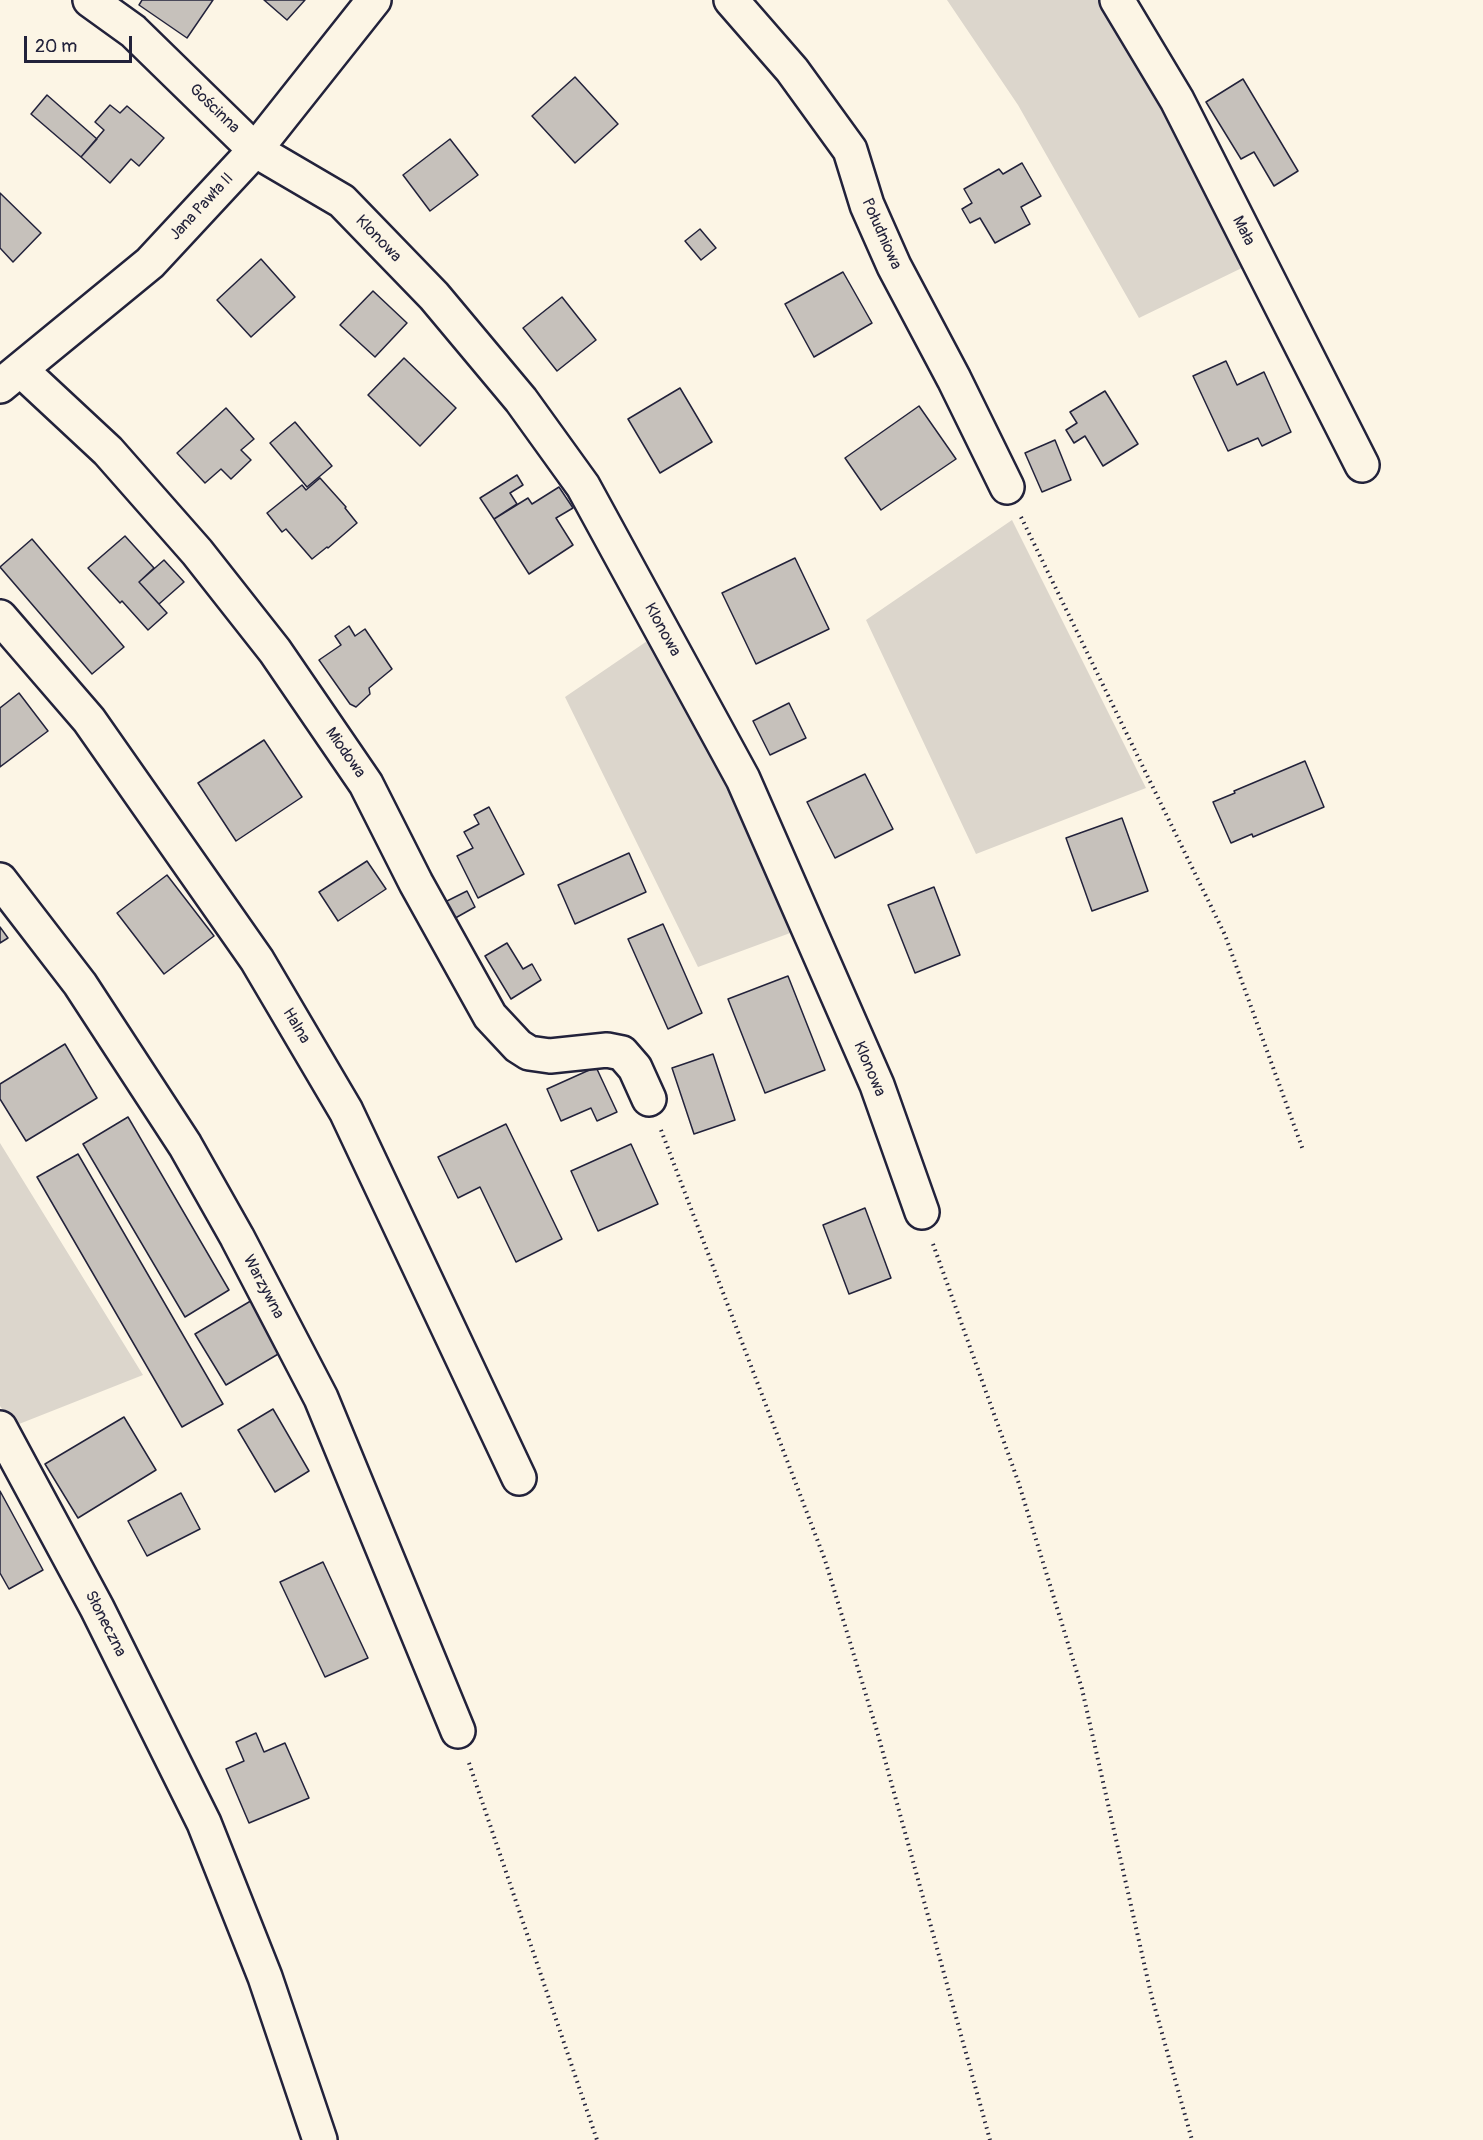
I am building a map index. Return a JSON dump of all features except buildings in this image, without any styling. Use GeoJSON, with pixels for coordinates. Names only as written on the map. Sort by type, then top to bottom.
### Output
{"type":"FeatureCollection","features":[{"type":"Feature","properties":{"kind":"street","name":"Gościnna"},"geometry":{"type":"LineString","coordinates":[[90,0],[133,31],[255,150]]}},
{"type":"Feature","properties":{"kind":"street","name":"Jana Pawła II"},"geometry":{"type":"LineString","coordinates":[[10,378],[150,263],[255,150],[374,0]]}},
{"type":"Feature","properties":{"kind":"street","name":"Południowa"},"geometry":{"type":"LineString","coordinates":[[731,0],[792,70],[850,150],[867,205],[894,266],[954,379],[1007,487]]}},
{"type":"Feature","properties":{"kind":"street","name":"Mała"},"geometry":{"type":"LineString","coordinates":[[1117,0],[1177,100],[1362,465]]}},
{"type":"Feature","properties":{"kind":"street","name":"Klonowa"},"geometry":{"type":"LineString","coordinates":[[255,150],[342,201],[441,305],[521,400],[583,486],[743,779],[877,1085],[921,1212]]}},
{"type":"Feature","properties":{"kind":"street","name":"Miodowa"},"geometry":{"type":"LineString","coordinates":[[10,378],[108,452],[197,552],[275,651],[366,784],[416,883],[490,1016],[518,1046],[530,1053],[550,1056],[607,1050],[622,1053],[635,1068],[649,1099]]}},
{"type":"Feature","properties":{"kind":"street","name":"Halna"},"geometry":{"type":"LineString","coordinates":[[0,617],[89,720],[257,960],[346,1111],[519,1478]]}},
{"type":"Feature","properties":{"kind":"street","name":"Warzywna"},"geometry":{"type":"LineString","coordinates":[[0,880],[81,984],[185,1145],[237,1237],[321,1398],[458,1731]]}},
{"type":"Feature","properties":{"kind":"street","name":"Słoneczna"},"geometry":{"type":"LineString","coordinates":[[0,1428],[97,1608],[204,1823],[265,1977],[320,2140]]}},
{"type":"Feature","properties":{"kind":"path"},"geometry":{"type":"LineString","coordinates":[[1007,487],[1225,935],[1303,1150]]}},
{"type":"Feature","properties":{"kind":"path"},"geometry":{"type":"LineString","coordinates":[[649,1099],[825,1560],[877,1731],[990,2140]]}},
{"type":"Feature","properties":{"kind":"path"},"geometry":{"type":"LineString","coordinates":[[921,1212],[1018,1480],[1082,1689],[1151,1994],[1192,2140]]}},
{"type":"Feature","properties":{"kind":"path"},"geometry":{"type":"LineString","coordinates":[[458,1731],[597,2140]]}},
{"type":"Feature","properties":{"kind":"shaded area"},"geometry":{"type":"Polygon","coordinates":[[[947,0],[1106,0],[1250,264],[1139,318],[1018,105],[947,0]]]}},
{"type":"Feature","properties":{"kind":"shaded area"},"geometry":{"type":"Polygon","coordinates":[[[1012,520],[1146,788],[976,854],[866,620],[1012,520]]]}},
{"type":"Feature","properties":{"kind":"shaded area"},"geometry":{"type":"Polygon","coordinates":[[[656,635],[801,929],[698,967],[565,697],[656,635]]]}},
{"type":"Feature","properties":{"kind":"shaded area"},"geometry":{"type":"Polygon","coordinates":[[[0,1143],[143,1375],[14,1426],[0,1406],[0,1143]]]}}]}
